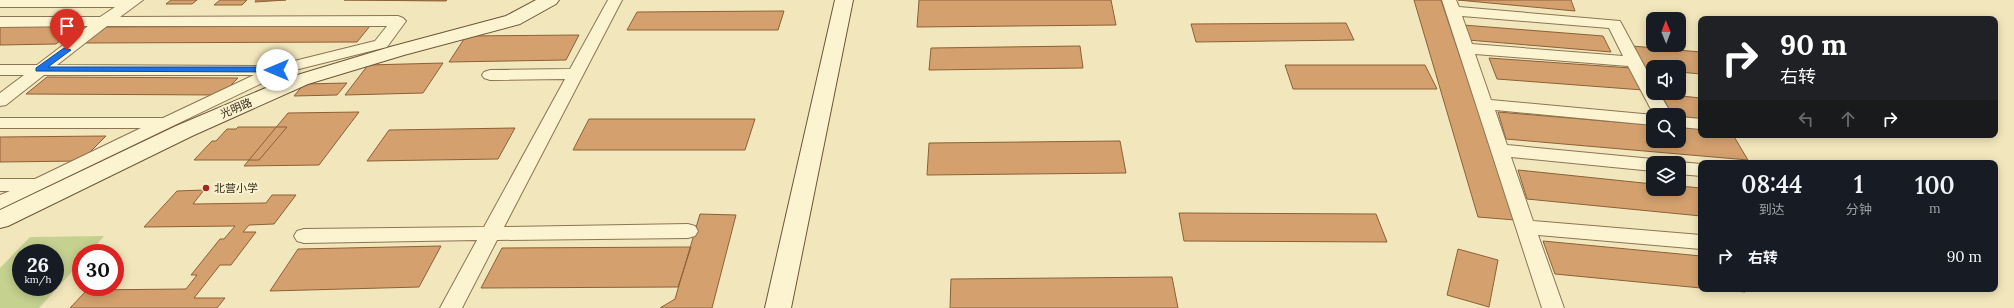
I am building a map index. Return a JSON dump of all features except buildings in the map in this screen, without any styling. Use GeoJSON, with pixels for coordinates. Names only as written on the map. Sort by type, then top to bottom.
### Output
{"type":"FeatureCollection","features":[{"type":"Feature","properties":{"kind":"street","name":"光明路"},"geometry":{"type":"LineString","coordinates":[[0,220],[184,131],[301,80],[397,51],[513,20],[550,0]]}},
{"type":"Feature","properties":{"kind":"street"},"geometry":{"type":"LineString","coordinates":[[451,308],[615,0]]}},
{"type":"Feature","properties":{"kind":"street"},"geometry":{"type":"LineString","coordinates":[[778,308],[844,0]]}},
{"type":"Feature","properties":{"kind":"street"},"geometry":{"type":"LineString","coordinates":[[0,3],[133,2]]}},
{"type":"Feature","properties":{"kind":"street"},"geometry":{"type":"LineString","coordinates":[[0,101],[39,69],[133,2]]}},
{"type":"Feature","properties":{"kind":"street"},"geometry":{"type":"LineString","coordinates":[[1553,308],[1451,6],[1615,24],[1659,108]]}},
{"type":"Feature","properties":{"kind":"street"},"geometry":{"type":"LineString","coordinates":[[0,22],[398,22],[381,44],[277,70],[0,203]]}},
{"type":"Feature","properties":{"kind":"street"},"geometry":{"type":"LineString","coordinates":[[1465,48],[1634,62]]}},
{"type":"Feature","properties":{"kind":"street"},"geometry":{"type":"LineString","coordinates":[[0,70],[277,70]]}},
{"type":"Feature","properties":{"kind":"street"},"geometry":{"type":"LineString","coordinates":[[490,75],[576,74]]}},
{"type":"Feature","properties":{"kind":"street"},"geometry":{"type":"LineString","coordinates":[[1484,104],[1646,119]]}},
{"type":"Feature","properties":{"kind":"street"},"geometry":{"type":"LineString","coordinates":[[0,123],[166,122]]}},
{"type":"Feature","properties":{"kind":"street"},"geometry":{"type":"LineString","coordinates":[[1686,123],[1698,124]]}},
{"type":"Feature","properties":{"kind":"street"},"geometry":{"type":"LineString","coordinates":[[1500,150],[1646,164]]}},
{"type":"Feature","properties":{"kind":"street"},"geometry":{"type":"LineString","coordinates":[[1686,169],[1698,170]]}},
{"type":"Feature","properties":{"kind":"street"},"geometry":{"type":"LineString","coordinates":[[0,185],[40,184]]}},
{"type":"Feature","properties":{"kind":"street"},"geometry":{"type":"LineString","coordinates":[[1526,227],[1698,242]]}},
{"type":"Feature","properties":{"kind":"street"},"geometry":{"type":"LineString","coordinates":[[304,236],[688,231]]}},
{"type":"Feature","properties":{"kind":"green space"},"geometry":{"type":"Polygon","coordinates":[[[104,236],[97,244],[72,244],[72,272],[64,281],[64,244],[23,244],[30,237],[104,236]]]}},
{"type":"Feature","properties":{"kind":"green space"},"geometry":{"type":"Polygon","coordinates":[[[12,256],[12,296],[50,296],[39,308],[0,308],[0,268],[12,256]]]}},
{"type":"Feature","properties":{"kind":"place","name":"北营小学"},"geometry":{"type":"Point","coordinates":[206,188]}},
{"type":"Feature","properties":{"kind":"route"},"geometry":{"type":"LineString","coordinates":[[67,50],[39,69],[277,70]]}}]}
